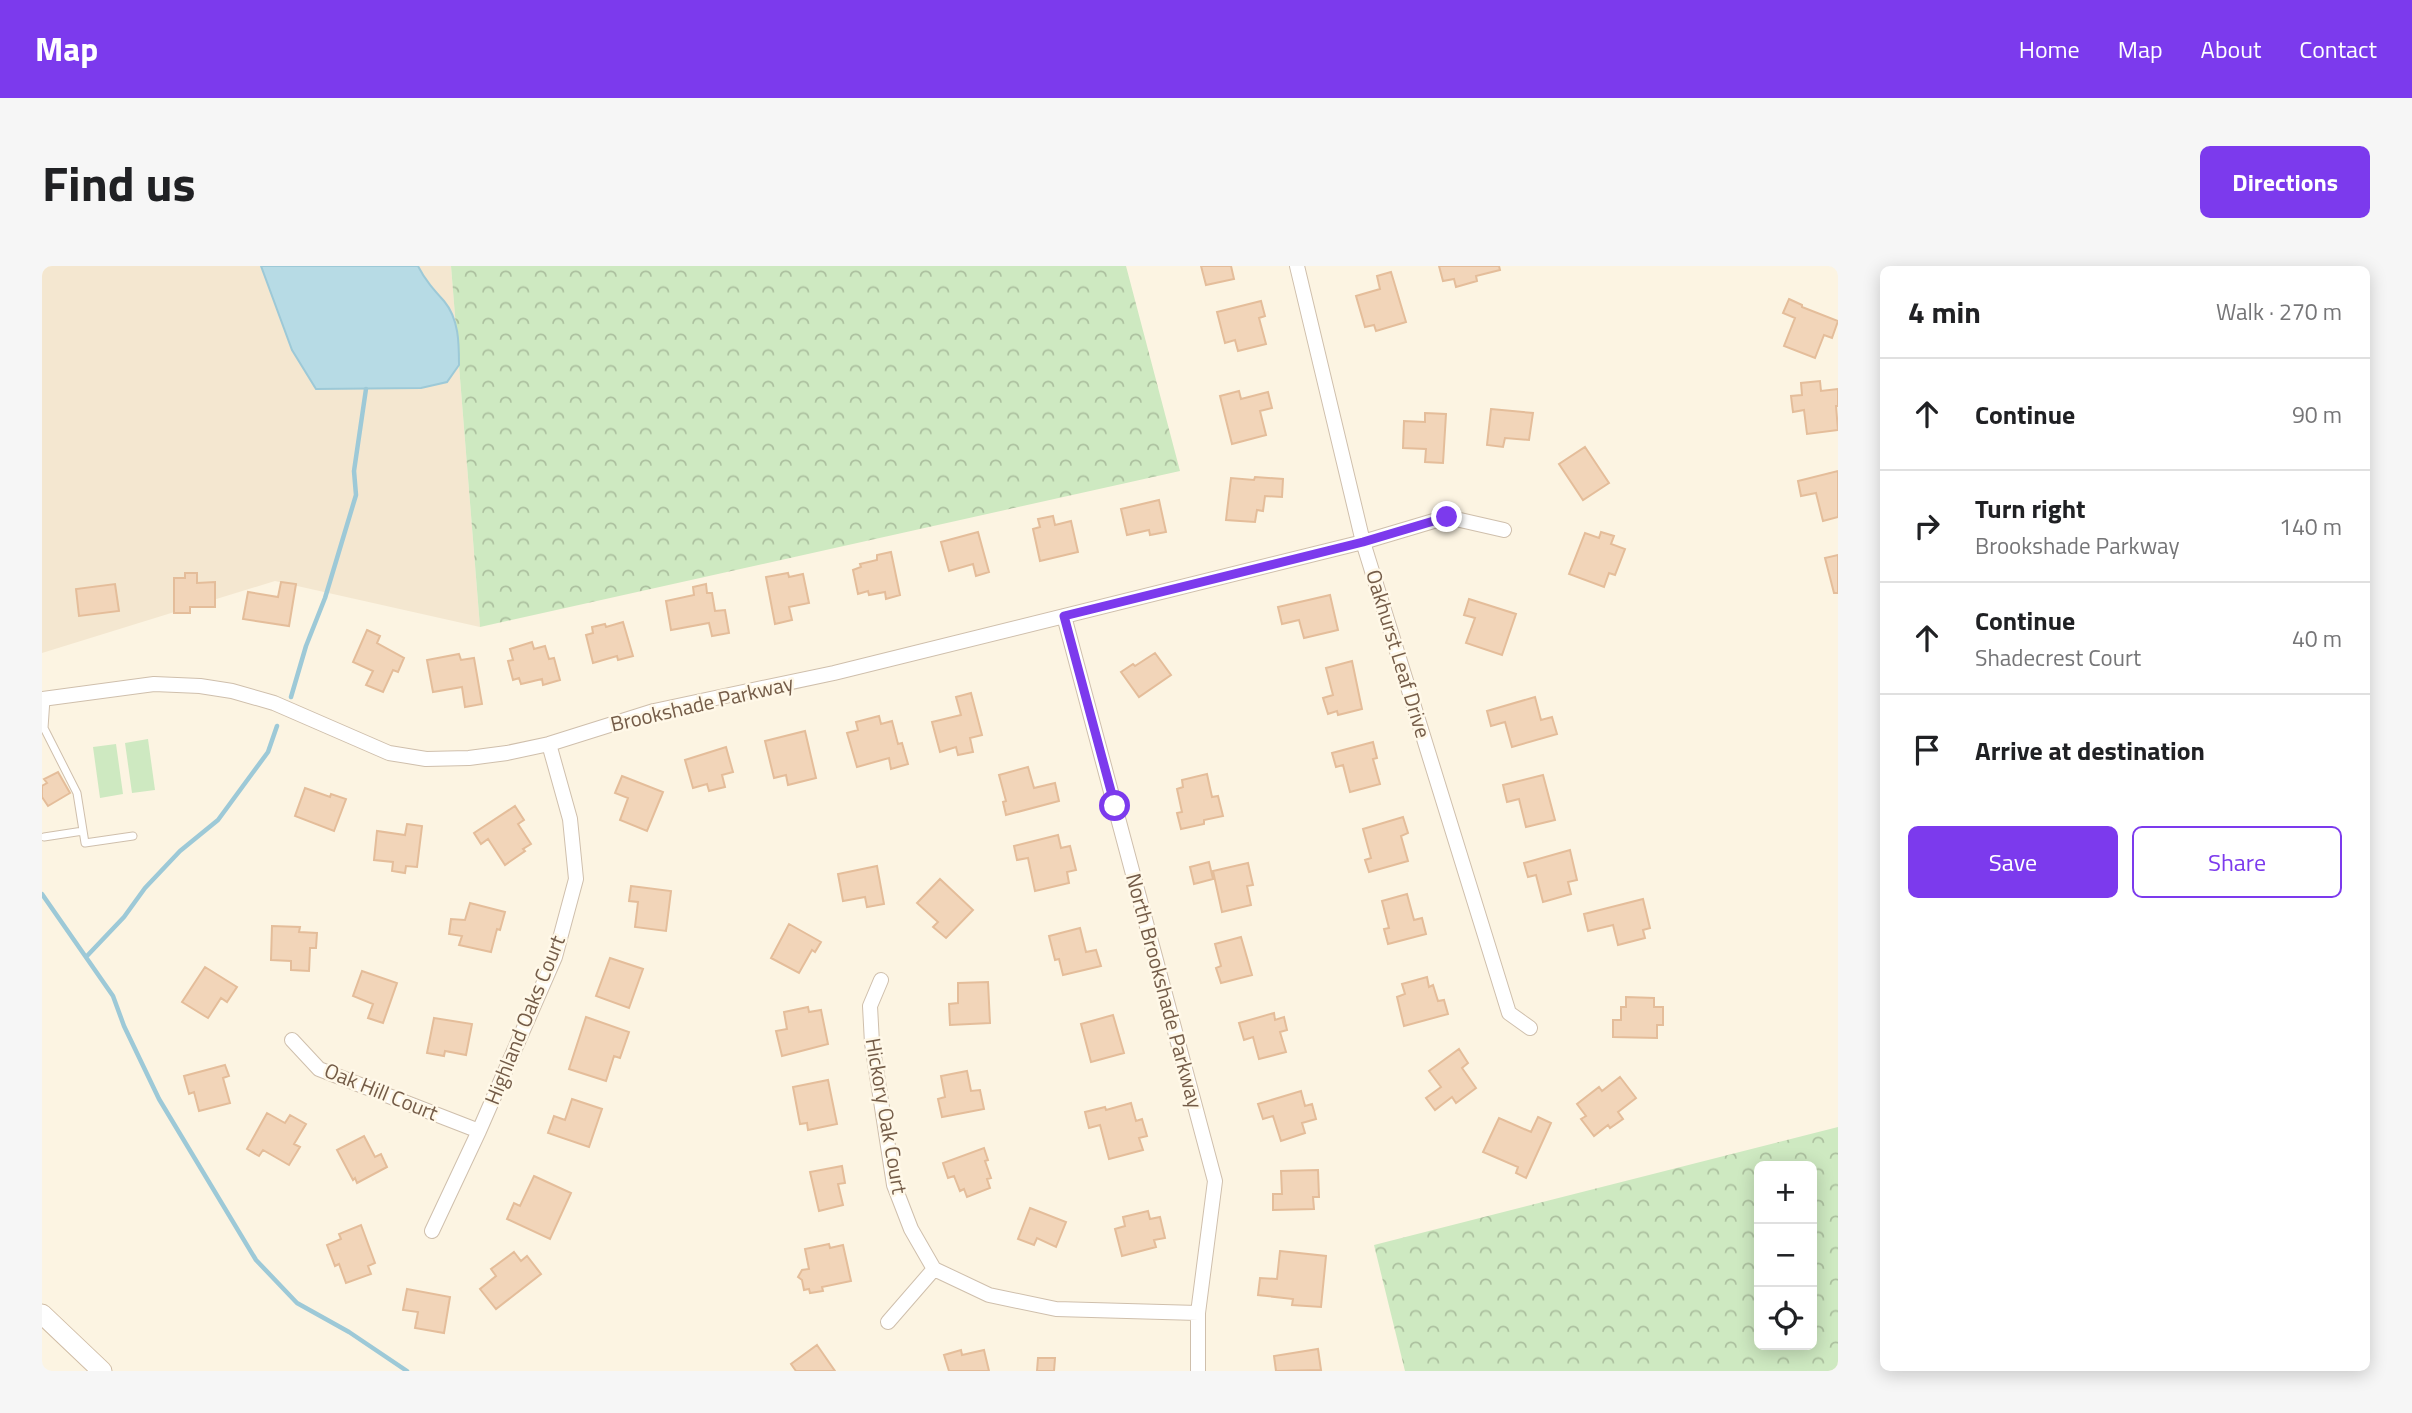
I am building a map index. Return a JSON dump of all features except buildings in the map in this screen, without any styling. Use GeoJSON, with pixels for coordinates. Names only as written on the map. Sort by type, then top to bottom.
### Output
{"type":"FeatureCollection","features":[{"type":"Feature","properties":{"kind":"street","name":"Oakhurst Leaf Drive"},"geometry":{"type":"LineString","coordinates":[[1297,266],[1363,542],[1509,1013],[1530,1028]]}},
{"type":"Feature","properties":{"kind":"street","name":"Brookshade Parkway"},"geometry":{"type":"LineString","coordinates":[[44,699],[154,684],[200,686],[232,691],[274,703],[389,752],[447,760],[494,755],[549,744],[654,710],[834,673],[1363,542],[1447,517],[1504,530]]}},
{"type":"Feature","properties":{"kind":"street","name":"North Brookshade Parkway"},"geometry":{"type":"LineString","coordinates":[[1064,616],[1215,1181],[1198,1313],[1198,1371]]}},
{"type":"Feature","properties":{"kind":"street","name":"Highland Oaks Court"},"geometry":{"type":"LineString","coordinates":[[432,1231],[555,957],[576,879],[570,819],[549,744]]}},
{"type":"Feature","properties":{"kind":"street","name":"Hickory Oak Court"},"geometry":{"type":"LineString","coordinates":[[881,980],[870,1006],[872,1044],[894,1185],[911,1229],[934,1269]]}},
{"type":"Feature","properties":{"kind":"street","name":"Oak Hill Court"},"geometry":{"type":"LineString","coordinates":[[292,1040],[318,1069],[479,1131]]}},
{"type":"Feature","properties":{"kind":"street"},"geometry":{"type":"LineString","coordinates":[[888,1322],[934,1269],[989,1295],[1056,1309],[1198,1313]]}},
{"type":"Feature","properties":{"kind":"street"},"geometry":{"type":"LineString","coordinates":[[42,1314],[102,1371]]}},
{"type":"Feature","properties":{"kind":"lane"},"geometry":{"type":"LineString","coordinates":[[44,699],[44,728],[77,793],[85,843],[133,836]]}},
{"type":"Feature","properties":{"kind":"lane"},"geometry":{"type":"LineString","coordinates":[[44,837],[83,831]]}},
{"type":"Feature","properties":{"kind":"shaded area"},"geometry":{"type":"Polygon","coordinates":[[[42,266],[451,266],[480,627],[275,581],[42,653],[42,266]]]}},
{"type":"Feature","properties":{"kind":"green space"},"geometry":{"type":"Polygon","coordinates":[[[451,266],[1126,266],[1180,471],[480,627],[451,266]]]}},
{"type":"Feature","properties":{"kind":"green space"},"geometry":{"type":"Polygon","coordinates":[[[148,739],[155,790],[132,793],[125,743],[148,739]]]}},
{"type":"Feature","properties":{"kind":"green space"},"geometry":{"type":"Polygon","coordinates":[[[116,744],[123,794],[100,798],[93,747],[116,744]]]}},
{"type":"Feature","properties":{"kind":"green space"},"geometry":{"type":"Polygon","coordinates":[[[1838,1127],[1838,1371],[1405,1371],[1374,1245],[1838,1127]]]}},
{"type":"Feature","properties":{"kind":"water"},"geometry":{"type":"Polygon","coordinates":[[[261,266],[418,266],[453,316],[459,365],[447,382],[421,388],[316,389],[292,350],[261,266]]]}},
{"type":"Feature","properties":{"kind":"waterway"},"geometry":{"type":"LineString","coordinates":[[291,697],[356,495],[354,471],[366,389]]}},
{"type":"Feature","properties":{"kind":"waterway"},"geometry":{"type":"LineString","coordinates":[[86,957],[180,851],[218,820],[268,752],[277,726]]}},
{"type":"Feature","properties":{"kind":"waterway"},"geometry":{"type":"LineString","coordinates":[[42,894],[113,996],[124,1026],[159,1099],[256,1260],[297,1303],[349,1332],[407,1371]]}},
{"type":"Feature","properties":{"kind":"route"},"geometry":{"type":"LineString","coordinates":[[1115,806],[1064,616],[1363,542],[1447,517]]}}]}
